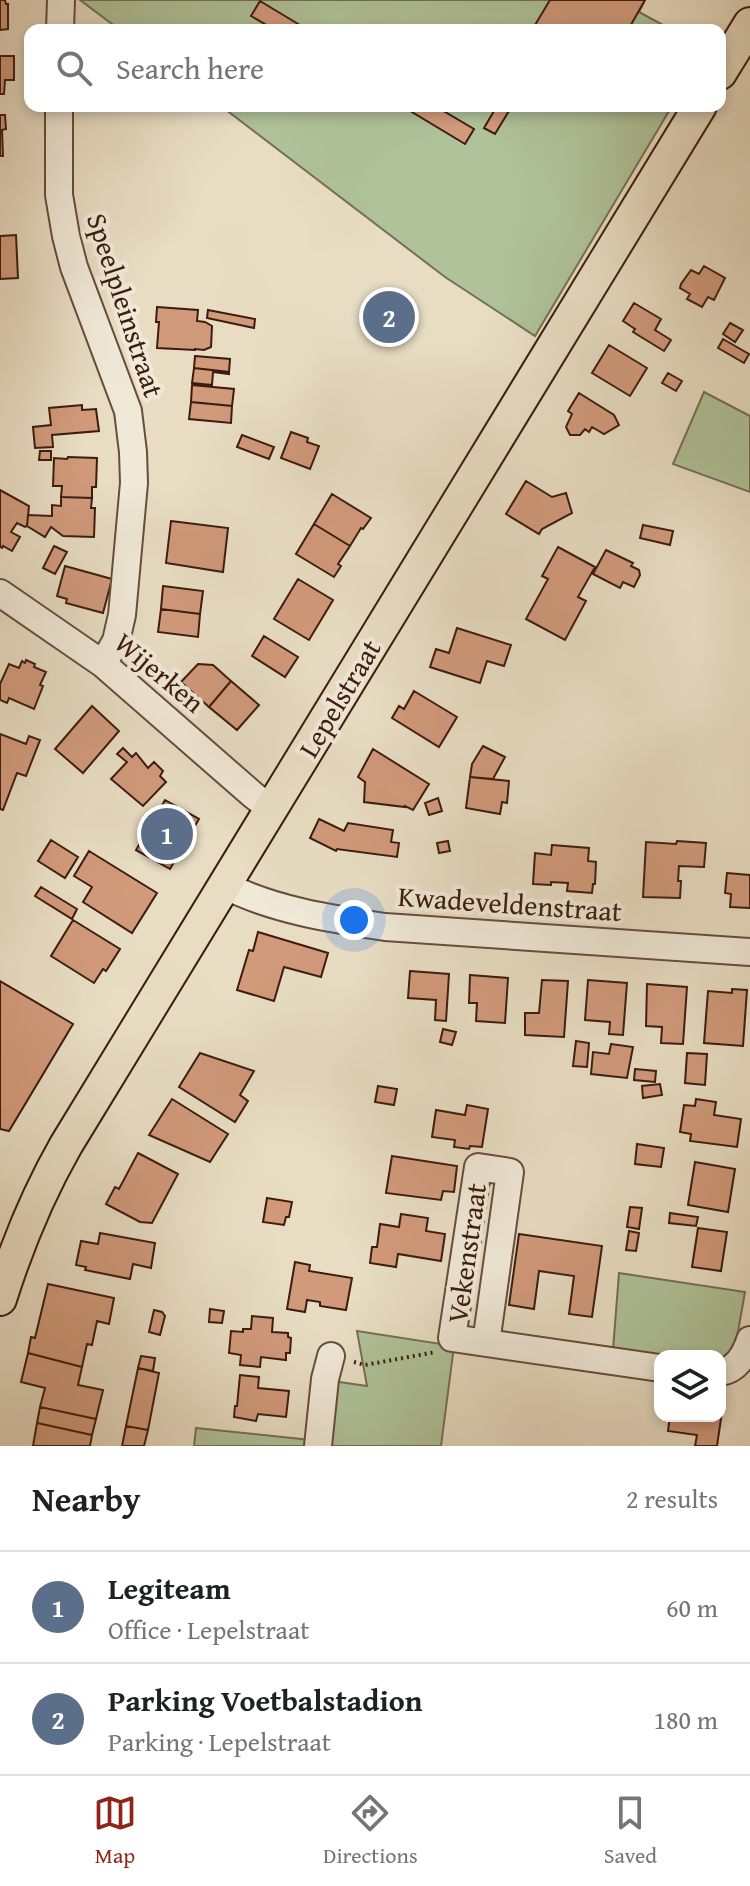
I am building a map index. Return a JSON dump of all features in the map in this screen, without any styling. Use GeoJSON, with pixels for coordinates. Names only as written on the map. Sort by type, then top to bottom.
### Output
{"type":"FeatureCollection","features":[{"type":"Feature","properties":{"kind":"main road"},"geometry":{"type":"LineString","coordinates":[[726,63],[750,24]]}},
{"type":"Feature","properties":{"kind":"main road","name":"Lepelstraat"},"geometry":{"type":"LineString","coordinates":[[0,1299],[33,1206],[48,1177],[696,112]]}},
{"type":"Feature","properties":{"kind":"street"},"geometry":{"type":"LineString","coordinates":[[60,24],[61,0]]}},
{"type":"Feature","properties":{"kind":"street","name":"Speelpleinstraat"},"geometry":{"type":"LineString","coordinates":[[59,112],[59,195],[66,236],[74,267],[128,411],[133,452],[134,483],[122,615],[116,641],[103,664]]}},
{"type":"Feature","properties":{"kind":"street","name":"Wijerken"},"geometry":{"type":"LineString","coordinates":[[0,593],[103,664],[271,809]]}},
{"type":"Feature","properties":{"kind":"street","name":"Kwadeveldenstraat"},"geometry":{"type":"LineString","coordinates":[[224,885],[243,895],[284,907],[385,927],[750,952]]}},
{"type":"Feature","properties":{"kind":"street","name":"Vekenstraat"},"geometry":{"type":"LineString","coordinates":[[486,1343],[510,1172],[478,1167],[452,1338],[486,1343],[654,1367]]}},
{"type":"Feature","properties":{"kind":"street"},"geometry":{"type":"LineString","coordinates":[[726,1372],[737,1364],[750,1340]]}},
{"type":"Feature","properties":{"kind":"street"},"geometry":{"type":"LineString","coordinates":[[318,1446],[325,1379],[331,1356]]}},
{"type":"Feature","properties":{"kind":"path"},"geometry":{"type":"LineString","coordinates":[[331,1356],[365,1365],[440,1351],[452,1338]]}},
{"type":"Feature","properties":{"kind":"green space"},"geometry":{"type":"Polygon","coordinates":[[[80,0],[645,0],[639,12],[661,24],[112,24],[80,0]]]}},
{"type":"Feature","properties":{"kind":"green space"},"geometry":{"type":"Polygon","coordinates":[[[229,112],[668,112],[535,336],[445,277],[229,112]]]}},
{"type":"Feature","properties":{"kind":"green space"},"geometry":{"type":"Polygon","coordinates":[[[704,392],[750,416],[750,492],[673,464],[704,392]]]}},
{"type":"Feature","properties":{"kind":"green space"},"geometry":{"type":"Polygon","coordinates":[[[619,1273],[745,1292],[736,1343],[726,1356],[726,1350],[654,1350],[654,1355],[613,1350],[619,1273]]]}},
{"type":"Feature","properties":{"kind":"green space"},"geometry":{"type":"Polygon","coordinates":[[[357,1331],[454,1346],[441,1446],[325,1446],[332,1381],[367,1386],[357,1331]]]}},
{"type":"Feature","properties":{"kind":"green space"},"geometry":{"type":"Polygon","coordinates":[[[196,1428],[310,1440],[309,1446],[194,1446],[196,1428]]]}},
{"type":"Feature","properties":{"kind":"building"},"geometry":{"type":"Polygon","coordinates":[[[0,0],[8,4],[8,29],[0,30],[0,0]]]}},
{"type":"Feature","properties":{"kind":"building"},"geometry":{"type":"Polygon","coordinates":[[[550,0],[645,0],[631,24],[536,24],[550,0]]]}},
{"type":"Feature","properties":{"kind":"building"},"geometry":{"type":"Polygon","coordinates":[[[260,1],[298,24],[265,24],[251,16],[260,1]]]}},
{"type":"Feature","properties":{"kind":"building"},"geometry":{"type":"Polygon","coordinates":[[[0,56],[14,56],[14,80],[5,80],[4,94],[0,94],[0,56]]]}},
{"type":"Feature","properties":{"kind":"building"},"geometry":{"type":"Polygon","coordinates":[[[412,112],[445,112],[474,129],[465,144],[412,112]]]}},
{"type":"Feature","properties":{"kind":"building"},"geometry":{"type":"Polygon","coordinates":[[[493,112],[508,112],[495,134],[484,128],[493,112]]]}},
{"type":"Feature","properties":{"kind":"building"},"geometry":{"type":"Polygon","coordinates":[[[0,115],[5,115],[3,156],[0,156],[0,115]]]}},
{"type":"Feature","properties":{"kind":"building"},"geometry":{"type":"Polygon","coordinates":[[[16,235],[18,278],[0,279],[0,236],[16,235]]]}},
{"type":"Feature","properties":{"kind":"building"},"geometry":{"type":"Polygon","coordinates":[[[704,266],[725,278],[714,300],[708,297],[702,307],[687,299],[690,294],[680,288],[691,270],[699,274],[704,266]]]}},
{"type":"Feature","properties":{"kind":"building"},"geometry":{"type":"Polygon","coordinates":[[[634,303],[661,319],[655,330],[671,340],[664,351],[633,332],[635,329],[623,321],[634,303]]]}},
{"type":"Feature","properties":{"kind":"building"},"geometry":{"type":"Polygon","coordinates":[[[157,307],[198,310],[197,321],[212,326],[211,347],[204,350],[157,348],[157,307]]]}},
{"type":"Feature","properties":{"kind":"building"},"geometry":{"type":"Polygon","coordinates":[[[208,310],[255,319],[254,328],[207,318],[208,310]]]}},
{"type":"Feature","properties":{"kind":"building"},"geometry":{"type":"Polygon","coordinates":[[[730,323],[743,330],[735,342],[723,334],[730,323]]]}},
{"type":"Feature","properties":{"kind":"building"},"geometry":{"type":"Polygon","coordinates":[[[723,339],[749,354],[744,363],[718,348],[723,339]]]}},
{"type":"Feature","properties":{"kind":"building"},"geometry":{"type":"Polygon","coordinates":[[[609,345],[647,368],[630,396],[592,373],[609,345]]]}},
{"type":"Feature","properties":{"kind":"building"},"geometry":{"type":"Polygon","coordinates":[[[195,356],[230,359],[229,372],[194,368],[195,356]]]}},
{"type":"Feature","properties":{"kind":"building"},"geometry":{"type":"Polygon","coordinates":[[[194,368],[229,374],[213,372],[212,385],[192,383],[194,368]]]}},
{"type":"Feature","properties":{"kind":"building"},"geometry":{"type":"Polygon","coordinates":[[[668,373],[682,381],[676,391],[662,383],[668,373]]]}},
{"type":"Feature","properties":{"kind":"building"},"geometry":{"type":"Polygon","coordinates":[[[192,385],[234,389],[232,406],[191,402],[192,385]]]}},
{"type":"Feature","properties":{"kind":"building"},"geometry":{"type":"Polygon","coordinates":[[[579,393],[614,415],[619,425],[604,434],[592,427],[589,432],[585,429],[580,435],[570,435],[566,427],[572,414],[568,411],[579,393]]]}},
{"type":"Feature","properties":{"kind":"building"},"geometry":{"type":"Polygon","coordinates":[[[191,402],[232,406],[231,423],[189,419],[191,402]]]}},
{"type":"Feature","properties":{"kind":"building"},"geometry":{"type":"Polygon","coordinates":[[[82,405],[82,410],[96,409],[99,431],[52,435],[53,447],[35,448],[33,427],[51,425],[49,408],[82,405]]]}},
{"type":"Feature","properties":{"kind":"building"},"geometry":{"type":"Polygon","coordinates":[[[291,432],[319,446],[310,469],[281,458],[291,432]]]}},
{"type":"Feature","properties":{"kind":"building"},"geometry":{"type":"Polygon","coordinates":[[[242,435],[274,447],[269,459],[237,447],[242,435]]]}},
{"type":"Feature","properties":{"kind":"building"},"geometry":{"type":"Polygon","coordinates":[[[40,451],[51,451],[51,460],[39,460],[40,451]]]}},
{"type":"Feature","properties":{"kind":"building"},"geometry":{"type":"Polygon","coordinates":[[[54,458],[97,458],[96,487],[92,487],[92,498],[61,497],[62,486],[53,486],[54,458]]]}},
{"type":"Feature","properties":{"kind":"building"},"geometry":{"type":"Polygon","coordinates":[[[526,481],[552,497],[566,493],[572,513],[542,529],[539,534],[506,514],[526,481]]]}},
{"type":"Feature","properties":{"kind":"building"},"geometry":{"type":"Polygon","coordinates":[[[0,490],[29,506],[27,526],[17,523],[11,532],[20,537],[12,551],[0,547],[0,490]]]}},
{"type":"Feature","properties":{"kind":"building"},"geometry":{"type":"Polygon","coordinates":[[[332,494],[371,518],[350,546],[314,524],[332,494]]]}},
{"type":"Feature","properties":{"kind":"building"},"geometry":{"type":"Polygon","coordinates":[[[61,497],[92,498],[91,508],[95,508],[94,537],[63,536],[51,527],[45,537],[27,526],[28,515],[52,516],[52,505],[61,506],[61,497]]]}},
{"type":"Feature","properties":{"kind":"building"},"geometry":{"type":"Polygon","coordinates":[[[171,521],[228,528],[223,572],[166,563],[171,521]]]}},
{"type":"Feature","properties":{"kind":"building"},"geometry":{"type":"Polygon","coordinates":[[[314,524],[350,546],[338,564],[341,566],[334,577],[296,554],[314,524]]]}},
{"type":"Feature","properties":{"kind":"building"},"geometry":{"type":"Polygon","coordinates":[[[643,525],[673,531],[670,545],[640,538],[643,525]]]}},
{"type":"Feature","properties":{"kind":"building"},"geometry":{"type":"Polygon","coordinates":[[[54,546],[67,552],[55,574],[43,568],[54,546]]]}},
{"type":"Feature","properties":{"kind":"building"},"geometry":{"type":"Polygon","coordinates":[[[558,547],[595,567],[578,597],[586,601],[565,640],[526,619],[548,579],[542,576],[558,547]]]}},
{"type":"Feature","properties":{"kind":"building"},"geometry":{"type":"Polygon","coordinates":[[[606,550],[633,563],[631,566],[639,570],[634,587],[623,582],[620,588],[593,574],[606,550]]]}},
{"type":"Feature","properties":{"kind":"building"},"geometry":{"type":"Polygon","coordinates":[[[65,566],[112,579],[103,613],[66,603],[67,599],[57,596],[65,566]]]}},
{"type":"Feature","properties":{"kind":"building"},"geometry":{"type":"Polygon","coordinates":[[[298,579],[333,600],[309,640],[274,619],[298,579]]]}},
{"type":"Feature","properties":{"kind":"building"},"geometry":{"type":"Polygon","coordinates":[[[163,586],[203,591],[200,614],[161,609],[163,586]]]}},
{"type":"Feature","properties":{"kind":"building"},"geometry":{"type":"Polygon","coordinates":[[[161,609],[200,614],[198,637],[158,632],[161,609]]]}},
{"type":"Feature","properties":{"kind":"building"},"geometry":{"type":"Polygon","coordinates":[[[457,628],[511,645],[504,666],[487,661],[480,683],[430,667],[436,649],[449,653],[457,628]]]}},
{"type":"Feature","properties":{"kind":"building"},"geometry":{"type":"Polygon","coordinates":[[[264,636],[298,657],[285,677],[252,656],[264,636]]]}},
{"type":"Feature","properties":{"kind":"building"},"geometry":{"type":"Polygon","coordinates":[[[26,660],[46,672],[34,709],[9,698],[7,703],[0,700],[0,684],[9,664],[19,668],[26,660]]]}},
{"type":"Feature","properties":{"kind":"building"},"geometry":{"type":"Polygon","coordinates":[[[198,664],[213,665],[231,681],[209,707],[181,682],[198,664]]]}},
{"type":"Feature","properties":{"kind":"building"},"geometry":{"type":"Polygon","coordinates":[[[231,681],[259,705],[237,730],[209,707],[231,681]]]}},
{"type":"Feature","properties":{"kind":"building"},"geometry":{"type":"Polygon","coordinates":[[[414,691],[457,717],[439,747],[392,718],[399,706],[404,709],[414,691]]]}},
{"type":"Feature","properties":{"kind":"building"},"geometry":{"type":"Polygon","coordinates":[[[92,706],[119,731],[83,773],[55,749],[92,706]]]}},
{"type":"Feature","properties":{"kind":"building"},"geometry":{"type":"Polygon","coordinates":[[[0,734],[26,744],[29,736],[40,740],[26,776],[17,773],[3,810],[0,809],[0,734]]]}},
{"type":"Feature","properties":{"kind":"building"},"geometry":{"type":"Polygon","coordinates":[[[483,746],[505,757],[493,779],[470,777],[472,764],[483,746]]]}},
{"type":"Feature","properties":{"kind":"building"},"geometry":{"type":"Polygon","coordinates":[[[123,748],[132,757],[136,753],[148,768],[154,762],[163,771],[160,776],[166,782],[143,806],[111,779],[127,762],[117,754],[123,748]]]}},
{"type":"Feature","properties":{"kind":"building"},"geometry":{"type":"Polygon","coordinates":[[[373,749],[429,784],[413,810],[405,806],[364,802],[365,782],[358,777],[373,749]]]}},
{"type":"Feature","properties":{"kind":"building"},"geometry":{"type":"Polygon","coordinates":[[[470,777],[509,781],[507,803],[502,802],[500,814],[466,808],[470,777]]]}},
{"type":"Feature","properties":{"kind":"building"},"geometry":{"type":"Polygon","coordinates":[[[438,798],[442,811],[429,815],[425,803],[438,798]]]}},
{"type":"Feature","properties":{"kind":"building"},"geometry":{"type":"Polygon","coordinates":[[[165,800],[199,819],[170,869],[136,850],[165,800]]]}},
{"type":"Feature","properties":{"kind":"building"},"geometry":{"type":"Polygon","coordinates":[[[319,819],[344,831],[348,823],[393,830],[391,842],[399,843],[397,857],[336,851],[310,838],[319,819]]]}},
{"type":"Feature","properties":{"kind":"building"},"geometry":{"type":"Polygon","coordinates":[[[51,840],[78,857],[65,878],[38,861],[51,840]]]}},
{"type":"Feature","properties":{"kind":"building"},"geometry":{"type":"Polygon","coordinates":[[[448,841],[450,851],[439,853],[437,843],[448,841]]]}},
{"type":"Feature","properties":{"kind":"building"},"geometry":{"type":"Polygon","coordinates":[[[677,841],[706,843],[704,867],[679,866],[680,898],[643,897],[646,842],[676,844],[677,841]]]}},
{"type":"Feature","properties":{"kind":"building"},"geometry":{"type":"Polygon","coordinates":[[[552,845],[589,848],[588,861],[596,862],[592,893],[567,891],[568,883],[533,884],[535,853],[551,855],[552,845]]]}},
{"type":"Feature","properties":{"kind":"building"},"geometry":{"type":"Polygon","coordinates":[[[89,851],[157,893],[132,933],[83,902],[92,887],[74,876],[89,851]]]}},
{"type":"Feature","properties":{"kind":"building"},"geometry":{"type":"Polygon","coordinates":[[[727,873],[750,875],[750,908],[730,907],[731,894],[725,893],[727,873]]]}},
{"type":"Feature","properties":{"kind":"building"},"geometry":{"type":"Polygon","coordinates":[[[41,887],[77,909],[72,919],[35,896],[41,887]]]}},
{"type":"Feature","properties":{"kind":"building"},"geometry":{"type":"Polygon","coordinates":[[[73,920],[120,949],[94,983],[51,956],[73,920]]]}},
{"type":"Feature","properties":{"kind":"building"},"geometry":{"type":"Polygon","coordinates":[[[258,932],[328,953],[321,977],[284,967],[274,1001],[237,990],[258,932]]]}},
{"type":"Feature","properties":{"kind":"building"},"geometry":{"type":"Polygon","coordinates":[[[410,971],[449,974],[446,1021],[435,1020],[436,1000],[408,998],[410,971]]]}},
{"type":"Feature","properties":{"kind":"building"},"geometry":{"type":"Polygon","coordinates":[[[470,975],[508,978],[505,1023],[476,1021],[477,1003],[469,1003],[470,975]]]}},
{"type":"Feature","properties":{"kind":"building"},"geometry":{"type":"Polygon","coordinates":[[[542,980],[568,981],[564,1037],[525,1035],[525,1013],[539,1013],[542,980]]]}},
{"type":"Feature","properties":{"kind":"building"},"geometry":{"type":"Polygon","coordinates":[[[588,980],[627,983],[623,1035],[609,1034],[610,1022],[585,1020],[588,980]]]}},
{"type":"Feature","properties":{"kind":"building"},"geometry":{"type":"Polygon","coordinates":[[[0,981],[73,1024],[9,1131],[0,1129],[0,981]]]}},
{"type":"Feature","properties":{"kind":"building"},"geometry":{"type":"Polygon","coordinates":[[[647,984],[687,987],[683,1044],[661,1043],[662,1027],[646,1026],[647,984]]]}},
{"type":"Feature","properties":{"kind":"building"},"geometry":{"type":"Polygon","coordinates":[[[732,989],[747,990],[743,1046],[704,1043],[708,991],[732,993],[732,989]]]}},
{"type":"Feature","properties":{"kind":"building"},"geometry":{"type":"Polygon","coordinates":[[[443,1029],[456,1032],[452,1045],[440,1042],[443,1029]]]}},
{"type":"Feature","properties":{"kind":"building"},"geometry":{"type":"Polygon","coordinates":[[[576,1041],[589,1043],[587,1067],[573,1066],[576,1041]]]}},
{"type":"Feature","properties":{"kind":"building"},"geometry":{"type":"Polygon","coordinates":[[[611,1044],[633,1047],[627,1078],[591,1074],[593,1052],[609,1054],[611,1044]]]}},
{"type":"Feature","properties":{"kind":"building"},"geometry":{"type":"Polygon","coordinates":[[[200,1053],[254,1071],[240,1095],[248,1101],[235,1122],[179,1087],[200,1053]]]}},
{"type":"Feature","properties":{"kind":"building"},"geometry":{"type":"Polygon","coordinates":[[[687,1053],[707,1054],[705,1085],[685,1083],[687,1053]]]}},
{"type":"Feature","properties":{"kind":"building"},"geometry":{"type":"Polygon","coordinates":[[[635,1069],[656,1071],[655,1082],[634,1080],[635,1069]]]}},
{"type":"Feature","properties":{"kind":"building"},"geometry":{"type":"Polygon","coordinates":[[[660,1084],[662,1095],[643,1098],[642,1086],[660,1084]]]}},
{"type":"Feature","properties":{"kind":"building"},"geometry":{"type":"Polygon","coordinates":[[[378,1086],[397,1089],[394,1105],[375,1102],[378,1086]]]}},
{"type":"Feature","properties":{"kind":"building"},"geometry":{"type":"Polygon","coordinates":[[[172,1099],[228,1134],[210,1162],[149,1135],[172,1099]]]}},
{"type":"Feature","properties":{"kind":"building"},"geometry":{"type":"Polygon","coordinates":[[[696,1099],[716,1102],[714,1115],[741,1119],[737,1147],[690,1141],[691,1134],[680,1132],[684,1105],[695,1106],[696,1099]]]}},
{"type":"Feature","properties":{"kind":"building"},"geometry":{"type":"Polygon","coordinates":[[[467,1105],[488,1109],[482,1147],[454,1147],[455,1140],[432,1137],[436,1110],[465,1115],[467,1105]]]}},
{"type":"Feature","properties":{"kind":"building"},"geometry":{"type":"Polygon","coordinates":[[[637,1144],[664,1148],[661,1167],[635,1164],[637,1144]]]}},
{"type":"Feature","properties":{"kind":"building"},"geometry":{"type":"Polygon","coordinates":[[[138,1153],[178,1174],[152,1223],[140,1222],[106,1204],[115,1187],[119,1189],[138,1153]]]}},
{"type":"Feature","properties":{"kind":"building"},"geometry":{"type":"Polygon","coordinates":[[[392,1156],[457,1166],[454,1192],[443,1191],[441,1200],[386,1193],[392,1156]]]}},
{"type":"Feature","properties":{"kind":"building"},"geometry":{"type":"Polygon","coordinates":[[[695,1162],[735,1169],[728,1212],[688,1205],[695,1162]]]}},
{"type":"Feature","properties":{"kind":"building"},"geometry":{"type":"Polygon","coordinates":[[[267,1198],[292,1202],[284,1225],[263,1222],[267,1198]]]}},
{"type":"Feature","properties":{"kind":"building"},"geometry":{"type":"Polygon","coordinates":[[[630,1207],[642,1208],[639,1229],[627,1227],[630,1207]]]}},
{"type":"Feature","properties":{"kind":"building"},"geometry":{"type":"Polygon","coordinates":[[[670,1213],[698,1217],[696,1226],[669,1223],[670,1213]]]}},
{"type":"Feature","properties":{"kind":"building"},"geometry":{"type":"Polygon","coordinates":[[[401,1214],[428,1218],[426,1231],[445,1234],[441,1261],[398,1254],[396,1267],[370,1263],[372,1247],[377,1247],[380,1224],[399,1227],[401,1214]]]}},
{"type":"Feature","properties":{"kind":"building"},"geometry":{"type":"Polygon","coordinates":[[[698,1228],[727,1232],[721,1271],[692,1267],[698,1228]]]}},
{"type":"Feature","properties":{"kind":"building"},"geometry":{"type":"Polygon","coordinates":[[[629,1231],[639,1233],[636,1251],[626,1250],[629,1231]]]}},
{"type":"Feature","properties":{"kind":"building"},"geometry":{"type":"Polygon","coordinates":[[[100,1233],[155,1243],[151,1268],[133,1264],[130,1279],[85,1270],[86,1267],[76,1265],[81,1241],[98,1244],[100,1233]]]}},
{"type":"Feature","properties":{"kind":"building"},"geometry":{"type":"Polygon","coordinates":[[[519,1234],[602,1246],[592,1317],[569,1314],[574,1276],[539,1271],[534,1309],[509,1305],[519,1234]]]}},
{"type":"Feature","properties":{"kind":"building"},"geometry":{"type":"Polygon","coordinates":[[[295,1262],[310,1265],[309,1271],[352,1278],[346,1310],[320,1306],[320,1302],[307,1300],[305,1312],[287,1309],[295,1262]]]}},
{"type":"Feature","properties":{"kind":"building"},"geometry":{"type":"Polygon","coordinates":[[[48,1284],[114,1298],[109,1324],[97,1321],[92,1345],[87,1344],[82,1367],[28,1353],[31,1337],[35,1338],[48,1284]]]}},
{"type":"Feature","properties":{"kind":"building"},"geometry":{"type":"Polygon","coordinates":[[[210,1309],[224,1311],[222,1323],[209,1322],[210,1309]]]}},
{"type":"Feature","properties":{"kind":"building"},"geometry":{"type":"Polygon","coordinates":[[[154,1310],[165,1316],[160,1335],[149,1332],[154,1310]]]}},
{"type":"Feature","properties":{"kind":"building"},"geometry":{"type":"Polygon","coordinates":[[[252,1316],[273,1318],[272,1332],[288,1333],[291,1338],[290,1353],[286,1353],[286,1360],[261,1357],[260,1367],[240,1365],[241,1355],[229,1353],[231,1331],[251,1329],[252,1316]]]}},
{"type":"Feature","properties":{"kind":"building"},"geometry":{"type":"Polygon","coordinates":[[[28,1353],[82,1367],[78,1385],[103,1390],[96,1419],[40,1407],[45,1388],[21,1382],[28,1353]]]}},
{"type":"Feature","properties":{"kind":"building"},"geometry":{"type":"Polygon","coordinates":[[[141,1356],[155,1358],[153,1371],[138,1368],[141,1356]]]}},
{"type":"Feature","properties":{"kind":"building"},"geometry":{"type":"Polygon","coordinates":[[[138,1368],[159,1373],[148,1430],[126,1426],[138,1368]]]}},
{"type":"Feature","properties":{"kind":"building"},"geometry":{"type":"Polygon","coordinates":[[[240,1375],[259,1377],[258,1388],[289,1391],[286,1417],[258,1414],[256,1421],[234,1417],[240,1375]]]}},
{"type":"Feature","properties":{"kind":"building"},"geometry":{"type":"Polygon","coordinates":[[[40,1407],[96,1419],[92,1435],[37,1423],[40,1407]]]}},
{"type":"Feature","properties":{"kind":"building"},"geometry":{"type":"Polygon","coordinates":[[[669,1422],[721,1422],[717,1446],[695,1446],[697,1435],[668,1431],[669,1422]]]}},
{"type":"Feature","properties":{"kind":"building"},"geometry":{"type":"Polygon","coordinates":[[[37,1423],[92,1435],[90,1446],[33,1446],[37,1423]]]}},
{"type":"Feature","properties":{"kind":"building"},"geometry":{"type":"Polygon","coordinates":[[[126,1426],[148,1430],[144,1446],[122,1446],[126,1426]]]}},
{"type":"Feature","properties":{"kind":"place","name":"Parking Voetbalstadion"},"geometry":{"type":"Point","coordinates":[389,317]}},
{"type":"Feature","properties":{"kind":"place","name":"Legiteam"},"geometry":{"type":"Point","coordinates":[167,834]}}]}
